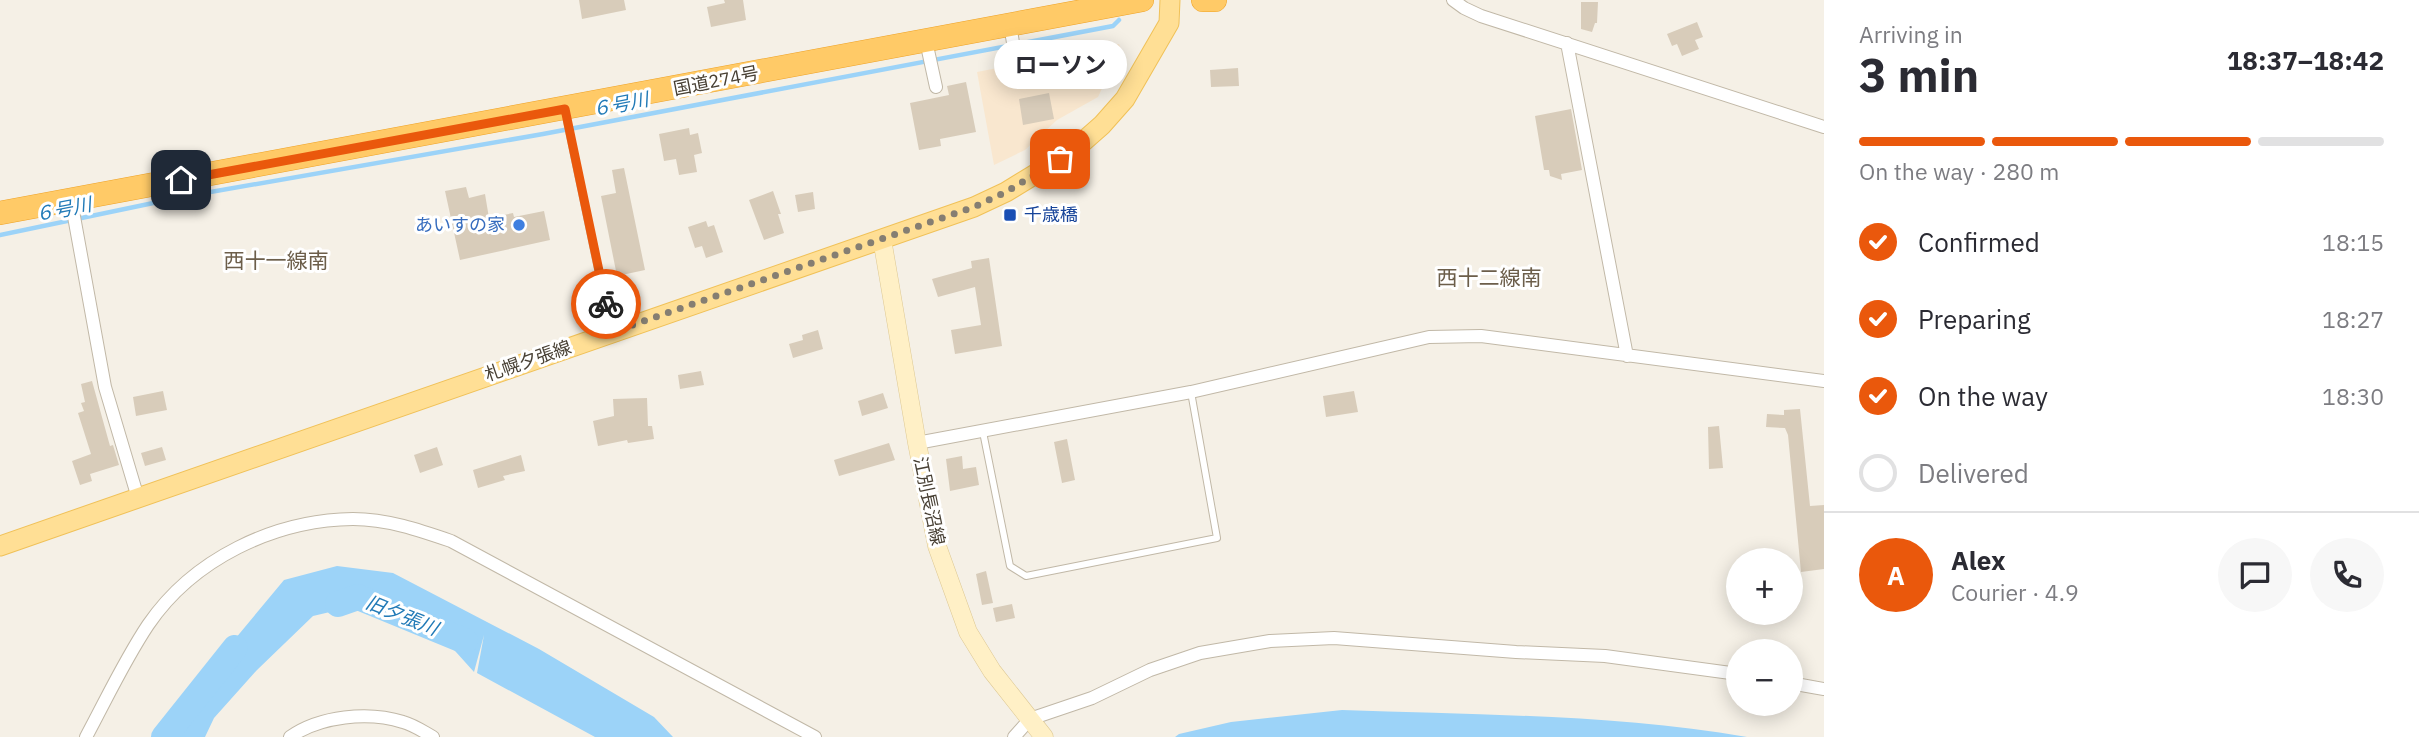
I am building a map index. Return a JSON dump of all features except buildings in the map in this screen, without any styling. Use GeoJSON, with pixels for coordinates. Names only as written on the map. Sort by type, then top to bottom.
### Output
{"type":"FeatureCollection","features":[{"type":"Feature","properties":{"kind":"highway","name":"国道274号"},"geometry":{"type":"LineString","coordinates":[[0,213],[73,205],[1010,30],[1142,0]]}},
{"type":"Feature","properties":{"kind":"highway"},"geometry":{"type":"LineString","coordinates":[[1203,0],[1215,0]]}},
{"type":"Feature","properties":{"kind":"main road","name":"札幌夕張線"},"geometry":{"type":"LineString","coordinates":[[0,546],[974,207],[1006,192],[1077,147],[1102,125],[1125,99],[1168,23],[1170,0]]}},
{"type":"Feature","properties":{"kind":"main road","name":"江別長沼線"},"geometry":{"type":"LineString","coordinates":[[882,239],[937,546],[968,632],[992,671],[1044,737]]}},
{"type":"Feature","properties":{"kind":"street"},"geometry":{"type":"LineString","coordinates":[[1453,0],[1481,16],[1824,127]]}},
{"type":"Feature","properties":{"kind":"street"},"geometry":{"type":"LineString","coordinates":[[1010,30],[1018,72]]}},
{"type":"Feature","properties":{"kind":"street"},"geometry":{"type":"LineString","coordinates":[[1567,43],[1627,356]]}},
{"type":"Feature","properties":{"kind":"street"},"geometry":{"type":"LineString","coordinates":[[927,45],[936,87]]}},
{"type":"Feature","properties":{"kind":"street"},"geometry":{"type":"LineString","coordinates":[[73,205],[104,387],[138,498]]}},
{"type":"Feature","properties":{"kind":"street"},"geometry":{"type":"LineString","coordinates":[[917,443],[1191,392],[1429,337],[1481,337],[1824,381]]}},
{"type":"Feature","properties":{"kind":"street"},"geometry":{"type":"LineString","coordinates":[[86,737],[149,624],[180,589],[213,561],[251,540],[304,523],[354,519],[404,525],[451,541],[815,737]]}},
{"type":"Feature","properties":{"kind":"street"},"geometry":{"type":"LineString","coordinates":[[1014,737],[1030,719],[1092,698],[1150,670],[1200,653],[1270,641],[1335,638],[1605,656],[1726,672]]}},
{"type":"Feature","properties":{"kind":"street"},"geometry":{"type":"LineString","coordinates":[[1803,685],[1824,689]]}},
{"type":"Feature","properties":{"kind":"street"},"geometry":{"type":"LineString","coordinates":[[290,737],[329,720],[357,717],[392,719],[433,737]]}},
{"type":"Feature","properties":{"kind":"lane"},"geometry":{"type":"LineString","coordinates":[[565,113],[612,332]]}},
{"type":"Feature","properties":{"kind":"lane"},"geometry":{"type":"LineString","coordinates":[[983,431],[1010,566],[1026,576],[1217,538],[1191,392]]}},
{"type":"Feature","properties":{"kind":"shaded area"},"geometry":{"type":"Polygon","coordinates":[[[1119,44],[1121,49],[1098,97],[1057,120],[1025,150],[994,165],[977,72],[1119,44]]]}},
{"type":"Feature","properties":{"kind":"water"},"geometry":{"type":"Polygon","coordinates":[[[337,566],[393,573],[539,649],[654,717],[673,737],[595,737],[477,673],[484,635],[474,672],[420,612],[385,599],[313,616],[257,670],[214,718],[205,737],[178,737],[230,645],[284,580],[337,566]]]}},
{"type":"Feature","properties":{"kind":"water"},"geometry":{"type":"Polygon","coordinates":[[[1342,710],[1596,720],[1697,729],[1747,737],[1175,737],[1231,722],[1342,710]]]}},
{"type":"Feature","properties":{"kind":"waterway","name":"６号川"},"geometry":{"type":"LineString","coordinates":[[0,235],[182,197],[543,134],[1113,26],[1119,20]]}},
{"type":"Feature","properties":{"kind":"waterway","name":"旧夕張川"},"geometry":{"type":"LineString","coordinates":[[338,604],[358,597],[465,641]]}},
{"type":"Feature","properties":{"kind":"waterway","name":"旧夕張川"},"geometry":{"type":"LineString","coordinates":[[164,737],[235,648]]}},
{"type":"Feature","properties":{"kind":"way so far"},"geometry":{"type":"LineString","coordinates":[[606,304],[612,332],[974,207],[1006,192],[1060,159]]}},
{"type":"Feature","properties":{"kind":"place","name":"ローソン"},"geometry":{"type":"Point","coordinates":[1060,159]}},
{"type":"Feature","properties":{"kind":"place","name":"千歳橋"},"geometry":{"type":"Point","coordinates":[1010,215]}},
{"type":"Feature","properties":{"kind":"place","name":"あいすの家"},"geometry":{"type":"Point","coordinates":[519,225]}},
{"type":"Feature","properties":{"kind":"district","name":"西十一線南"},"geometry":{"type":"Point","coordinates":[276,261]}},
{"type":"Feature","properties":{"kind":"district","name":"西十二線南"},"geometry":{"type":"Point","coordinates":[1489,278]}},
{"type":"Feature","properties":{"kind":"route"},"geometry":{"type":"LineString","coordinates":[[181,180],[565,109],[606,304]]}}]}
